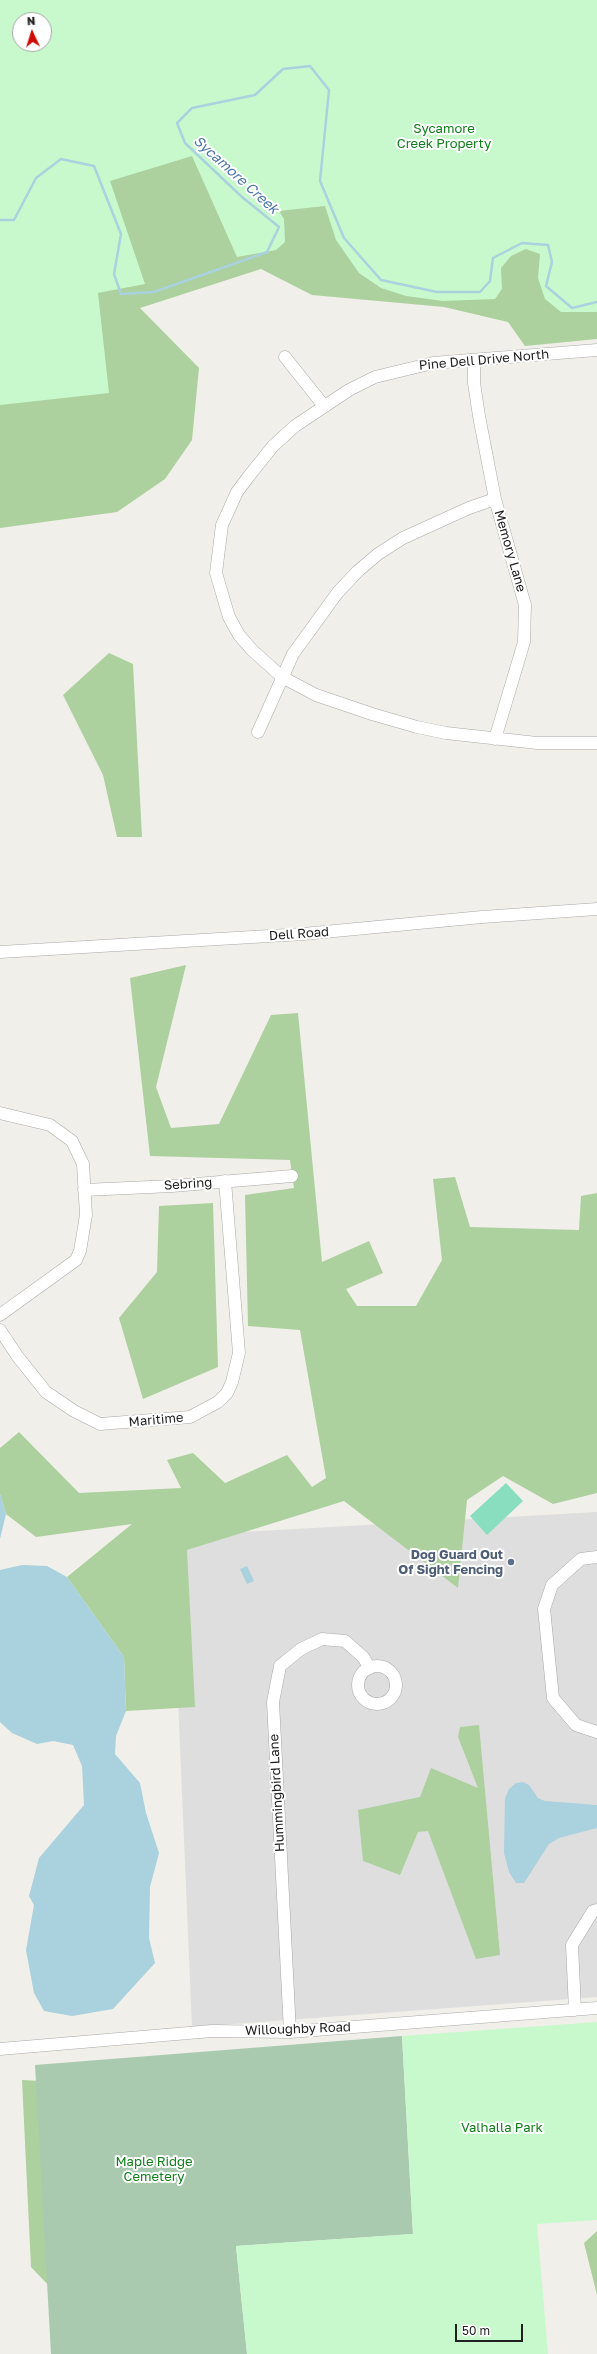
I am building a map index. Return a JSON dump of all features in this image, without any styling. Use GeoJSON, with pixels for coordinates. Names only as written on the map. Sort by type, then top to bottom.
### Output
{"type":"FeatureCollection","features":[{"type":"Feature","properties":{"kind":"street","name":"Pine Dell Drive North"},"geometry":{"type":"LineString","coordinates":[[282,677],[252,650],[239,635],[229,617],[216,573],[222,525],[237,492],[273,446],[295,426],[324,406],[349,390],[375,377],[433,363],[597,350]]}},
{"type":"Feature","properties":{"kind":"street"},"geometry":{"type":"LineString","coordinates":[[285,358],[324,406]]}},
{"type":"Feature","properties":{"kind":"street","name":"Memory Lane"},"geometry":{"type":"LineString","coordinates":[[474,360],[474,383],[495,499],[521,584],[525,604],[524,642],[495,739]]}},
{"type":"Feature","properties":{"kind":"street"},"geometry":{"type":"LineString","coordinates":[[258,732],[293,654],[321,613],[353,576],[378,554],[403,538],[469,508],[495,499]]}},
{"type":"Feature","properties":{"kind":"street"},"geometry":{"type":"LineString","coordinates":[[282,677],[316,695],[417,727],[495,739],[537,742],[597,743]]}},
{"type":"Feature","properties":{"kind":"street","name":"Dell Road"},"geometry":{"type":"LineString","coordinates":[[0,952],[303,934],[482,917],[597,909]]}},
{"type":"Feature","properties":{"kind":"street"},"geometry":{"type":"LineString","coordinates":[[0,1113],[50,1125],[72,1141],[83,1164],[84,1190],[84,1231],[80,1251],[76,1260],[0,1315]]}},
{"type":"Feature","properties":{"kind":"street","name":"Sebring"},"geometry":{"type":"LineString","coordinates":[[84,1190],[292,1176]]}},
{"type":"Feature","properties":{"kind":"street","name":"Maritime"},"geometry":{"type":"LineString","coordinates":[[0,1330],[18,1357],[46,1392],[74,1411],[100,1424],[190,1417],[218,1402],[227,1393],[232,1382],[238,1353],[225,1181]]}},
{"type":"Feature","properties":{"kind":"street"},"geometry":{"type":"LineString","coordinates":[[597,1557],[581,1559],[552,1585],[544,1608],[553,1698],[576,1725],[597,1732]]}},
{"type":"Feature","properties":{"kind":"street","name":"Hummingbird Lane"},"geometry":{"type":"LineString","coordinates":[[290,2032],[273,1702],[280,1666],[301,1649],[322,1639],[346,1641],[363,1657],[370,1668]]}},
{"type":"Feature","properties":{"kind":"street"},"geometry":{"type":"LineString","coordinates":[[575,2010],[572,1945],[593,1911],[597,1910]]}},
{"type":"Feature","properties":{"kind":"street","name":"Willoughby Road"},"geometry":{"type":"LineString","coordinates":[[0,2049],[212,2031],[290,2032],[597,2008]]}},
{"type":"Feature","properties":{"kind":"shaded area"},"geometry":{"type":"Polygon","coordinates":[[[597,1512],[597,1997],[192,2027],[171,1536],[597,1512]]]}},
{"type":"Feature","properties":{"kind":"green space","name":"Sycamore Creek Property"},"geometry":{"type":"Polygon","coordinates":[[[0,0],[597,50],[597,339],[525,346],[508,322],[444,307],[312,295],[261,269],[140,308],[199,368],[192,440],[165,479],[117,512],[0,528],[0,0]]]}},
{"type":"Feature","properties":{"kind":"green space","name":"Sycamore Creek Property"},"geometry":{"type":"Polygon","coordinates":[[[0,0],[597,0],[597,312],[561,312],[545,299],[538,278],[540,254],[526,249],[511,256],[501,268],[502,289],[495,299],[443,301],[406,296],[381,288],[359,273],[336,240],[325,206],[279,211],[284,219],[285,242],[276,250],[237,257],[192,156],[110,181],[145,284],[98,293],[109,393],[0,405],[0,0]]]}},
{"type":"Feature","properties":{"kind":"green space"},"geometry":{"type":"Polygon","coordinates":[[[109,653],[133,664],[142,837],[117,837],[103,775],[63,695],[109,653]]]}},
{"type":"Feature","properties":{"kind":"green space"},"geometry":{"type":"Polygon","coordinates":[[[186,965],[156,1087],[171,1128],[219,1124],[271,1015],[298,1013],[322,1262],[369,1241],[383,1273],[346,1289],[357,1306],[416,1306],[442,1260],[433,1179],[455,1177],[470,1227],[579,1230],[581,1196],[597,1193],[597,1493],[553,1504],[503,1476],[467,1500],[458,1588],[344,1501],[187,1550],[195,1707],[126,1711],[124,1657],[67,1577],[132,1524],[36,1537],[6,1514],[0,1494],[0,1448],[19,1432],[79,1493],[181,1488],[167,1460],[193,1453],[225,1483],[287,1455],[312,1487],[326,1478],[300,1330],[248,1326],[245,1195],[294,1188],[290,1160],[150,1156],[130,978],[186,965]]]}},
{"type":"Feature","properties":{"kind":"green space"},"geometry":{"type":"Polygon","coordinates":[[[213,1203],[218,1367],[143,1399],[119,1318],[157,1272],[159,1206],[213,1203]]]}},
{"type":"Feature","properties":{"kind":"green space"},"geometry":{"type":"Polygon","coordinates":[[[506,1483],[523,1501],[487,1535],[470,1516],[506,1483]]]}},
{"type":"Feature","properties":{"kind":"green space"},"geometry":{"type":"Polygon","coordinates":[[[479,1725],[500,1955],[476,1959],[428,1831],[418,1832],[400,1875],[363,1861],[358,1810],[420,1797],[431,1768],[478,1788],[458,1737],[460,1727],[479,1725]]]}},
{"type":"Feature","properties":{"kind":"green space","name":"Valhalla Park"},"geometry":{"type":"Polygon","coordinates":[[[597,2022],[597,2220],[537,2224],[548,2354],[247,2354],[236,2246],[413,2234],[402,2036],[597,2022]]]}},
{"type":"Feature","properties":{"kind":"green space","name":"Maple Ridge Cemetery"},"geometry":{"type":"Polygon","coordinates":[[[402,2036],[413,2234],[236,2246],[247,2354],[51,2354],[35,2065],[402,2036]]]}},
{"type":"Feature","properties":{"kind":"green space"},"geometry":{"type":"Polygon","coordinates":[[[22,2080],[58,2082],[54,2291],[31,2267],[22,2080]]]}},
{"type":"Feature","properties":{"kind":"green space"},"geometry":{"type":"Polygon","coordinates":[[[597,2231],[597,2295],[584,2243],[597,2231]]]}},
{"type":"Feature","properties":{"kind":"water"},"geometry":{"type":"Polygon","coordinates":[[[0,1494],[6,1514],[0,1539],[0,1494]]]}},
{"type":"Feature","properties":{"kind":"water"},"geometry":{"type":"Polygon","coordinates":[[[22,1565],[47,1566],[67,1577],[124,1657],[126,1711],[116,1736],[115,1754],[140,1783],[146,1813],[159,1853],[150,1887],[149,1938],[155,1963],[113,2009],[72,2016],[44,2011],[34,1993],[26,1950],[34,1905],[29,1896],[39,1858],[84,1805],[82,1766],[73,1745],[53,1741],[37,1744],[12,1733],[0,1722],[0,1570],[22,1565]]]}},
{"type":"Feature","properties":{"kind":"water"},"geometry":{"type":"Polygon","coordinates":[[[247,1566],[254,1581],[247,1584],[240,1569],[247,1566]]]}},
{"type":"Feature","properties":{"kind":"water"},"geometry":{"type":"Polygon","coordinates":[[[523,1782],[529,1785],[538,1798],[545,1801],[597,1805],[597,1828],[559,1838],[549,1844],[524,1883],[516,1883],[509,1872],[504,1853],[505,1798],[509,1789],[516,1783],[523,1782]]]}},
{"type":"Feature","properties":{"kind":"waterway","name":"Sycamore Creek"},"geometry":{"type":"LineString","coordinates":[[0,220],[14,220],[36,178],[61,159],[94,166],[121,234],[114,274],[121,294],[154,292],[267,252],[279,227],[242,197],[185,143],[177,123],[192,108],[255,95],[283,69],[310,66],[329,90],[320,181],[344,238],[381,280],[437,292],[480,292],[490,281],[493,258],[522,243],[548,245],[552,262],[546,286],[572,308],[597,302]]}},
{"type":"Feature","properties":{"kind":"place","name":"Dog Guard Out Of Sight Fencing"},"geometry":{"type":"Point","coordinates":[511,1562]}}]}
